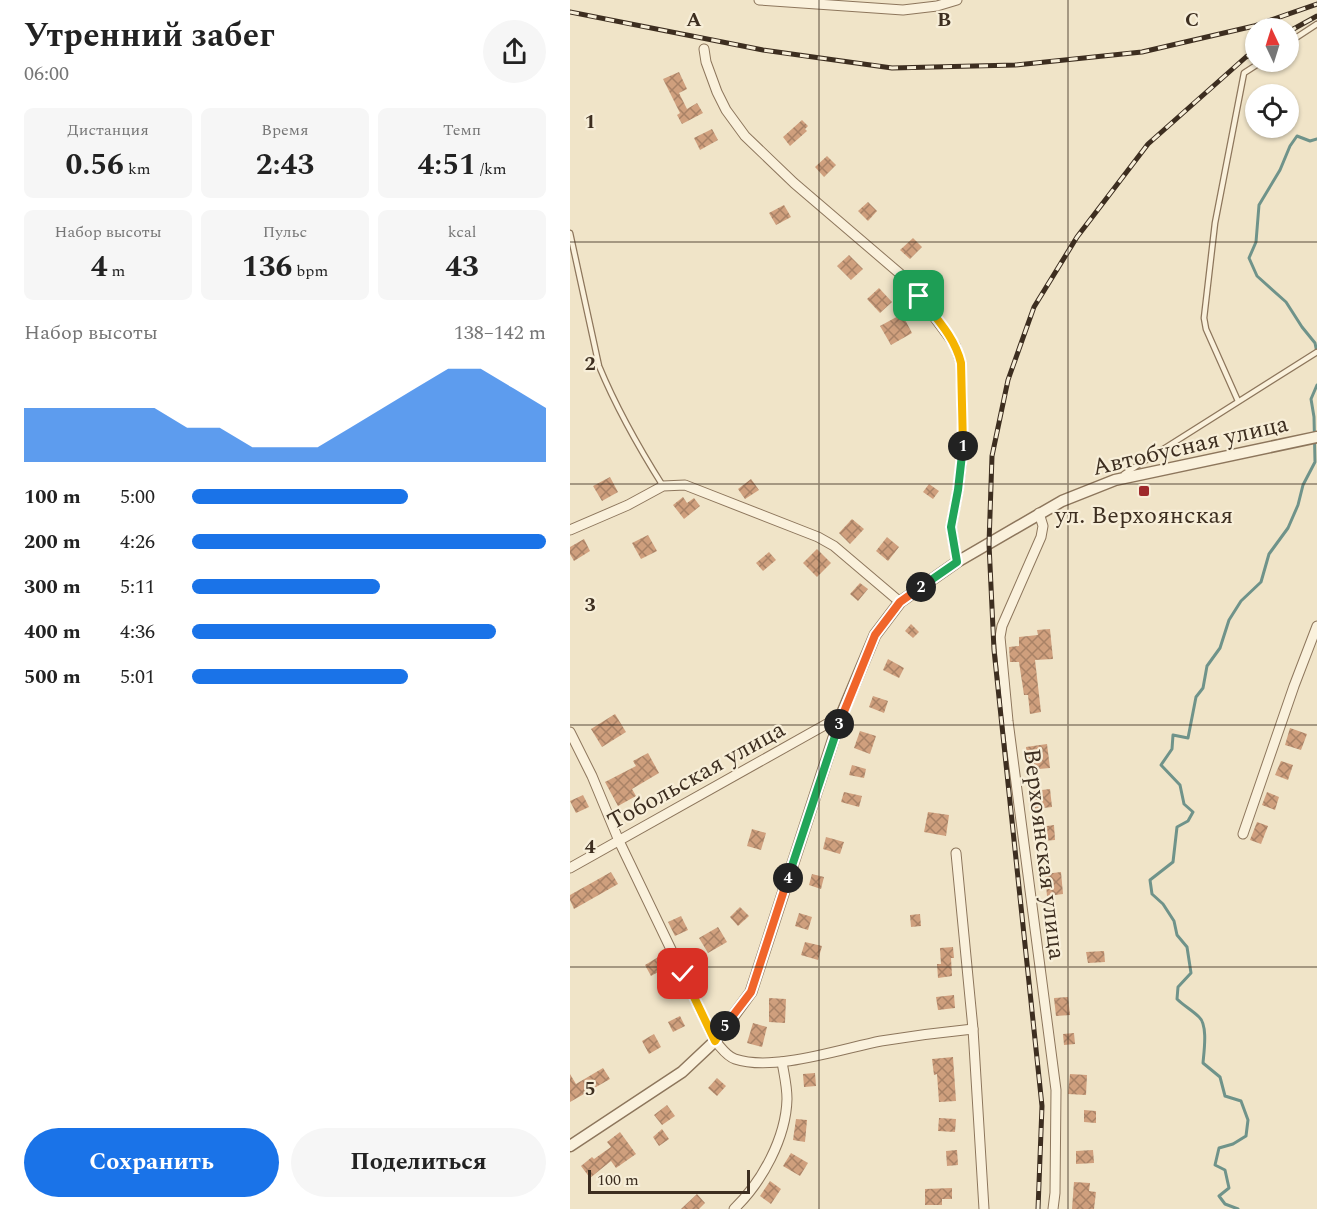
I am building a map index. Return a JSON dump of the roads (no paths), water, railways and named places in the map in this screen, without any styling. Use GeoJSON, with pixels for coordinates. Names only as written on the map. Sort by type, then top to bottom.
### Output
{"type":"FeatureCollection","features":[{"type":"Feature","properties":{"kind":"street"},"geometry":{"type":"LineString","coordinates":[[759,0],[903,10],[938,6],[957,0]]}},
{"type":"Feature","properties":{"kind":"street"},"geometry":{"type":"LineString","coordinates":[[704,49],[706,62],[717,92],[726,110],[745,136],[904,279],[955,345],[961,363],[963,449],[951,527],[957,562]]}},
{"type":"Feature","properties":{"kind":"street","name":"Автобусная улица"},"geometry":{"type":"LineString","coordinates":[[570,1146],[682,1072],[715,1041],[751,992],[841,716],[875,635],[900,602],[957,562],[1039,513],[1062,501],[1115,480],[1317,437]]}},
{"type":"Feature","properties":{"kind":"street"},"geometry":{"type":"LineString","coordinates":[[570,530],[628,505],[663,486],[684,485],[818,537],[834,546],[900,602]]}},
{"type":"Feature","properties":{"kind":"street","name":"Верхоянская улица"},"geometry":{"type":"LineString","coordinates":[[1039,513],[1042,526],[1041,537],[1002,626],[1000,638],[1008,721],[1056,1090],[1053,1209]]}},
{"type":"Feature","properties":{"kind":"street"},"geometry":{"type":"LineString","coordinates":[[1243,834],[1317,626]]}},
{"type":"Feature","properties":{"kind":"street","name":"Тобольская улица"},"geometry":{"type":"LineString","coordinates":[[570,868],[841,716]]}},
{"type":"Feature","properties":{"kind":"street"},"geometry":{"type":"LineString","coordinates":[[570,732],[592,776],[619,841],[715,1041],[726,1054],[734,1059],[752,1062],[782,1062],[883,1041],[973,1029]]}},
{"type":"Feature","properties":{"kind":"street"},"geometry":{"type":"LineString","coordinates":[[956,853],[973,1029],[984,1209]]}},
{"type":"Feature","properties":{"kind":"street"},"geometry":{"type":"LineString","coordinates":[[734,1209],[765,1168],[779,1136],[787,1101],[782,1062]]}},
{"type":"Feature","properties":{"kind":"lane"},"geometry":{"type":"LineString","coordinates":[[1299,36],[1317,24]]}},
{"type":"Feature","properties":{"kind":"lane"},"geometry":{"type":"LineString","coordinates":[[1238,401],[1206,329],[1204,318],[1215,223],[1246,72]]}},
{"type":"Feature","properties":{"kind":"lane"},"geometry":{"type":"LineString","coordinates":[[570,233],[599,366],[644,455],[663,486]]}},
{"type":"Feature","properties":{"kind":"lane"},"geometry":{"type":"LineString","coordinates":[[1115,480],[1317,352]]}},
{"type":"Feature","properties":{"kind":"waterway"},"geometry":{"type":"LineString","coordinates":[[1317,139],[1310,141],[1297,136],[1290,146],[1280,170],[1259,205],[1256,242],[1249,258],[1257,276],[1286,302],[1315,343],[1317,353]]}},
{"type":"Feature","properties":{"kind":"waterway"},"geometry":{"type":"LineString","coordinates":[[1238,1209],[1225,1204],[1219,1196],[1229,1188],[1225,1170],[1215,1165],[1219,1148],[1233,1144],[1246,1136],[1248,1120],[1241,1101],[1225,1096],[1220,1077],[1203,1063],[1205,1038],[1202,1021],[1177,999],[1178,987],[1191,973],[1187,947],[1177,935],[1174,921],[1163,904],[1152,894],[1150,880],[1173,862],[1177,827],[1188,821],[1193,812],[1184,804],[1180,785],[1161,765],[1172,749],[1173,735],[1188,738],[1196,697],[1203,688],[1207,666],[1220,648],[1229,620],[1241,601],[1261,582],[1269,554],[1288,528],[1298,505],[1303,485],[1315,462],[1314,417],[1311,399],[1317,385]]}},
{"type":"Feature","properties":{"kind":"railway"},"geometry":{"type":"LineString","coordinates":[[570,12],[763,50],[892,68],[1015,65],[1142,52],[1254,26],[1317,4]]}},
{"type":"Feature","properties":{"kind":"railway"},"geometry":{"type":"LineString","coordinates":[[1299,26],[1317,16]]}},
{"type":"Feature","properties":{"kind":"railway"},"geometry":{"type":"LineString","coordinates":[[1038,1209],[1042,1106],[994,650],[989,544],[992,456],[1008,380],[1034,307],[1077,237],[1148,144],[1245,58]]}},
{"type":"Feature","properties":{"kind":"place","name":"ул. Верхоянская"},"geometry":{"type":"Point","coordinates":[1144,491]}}]}
